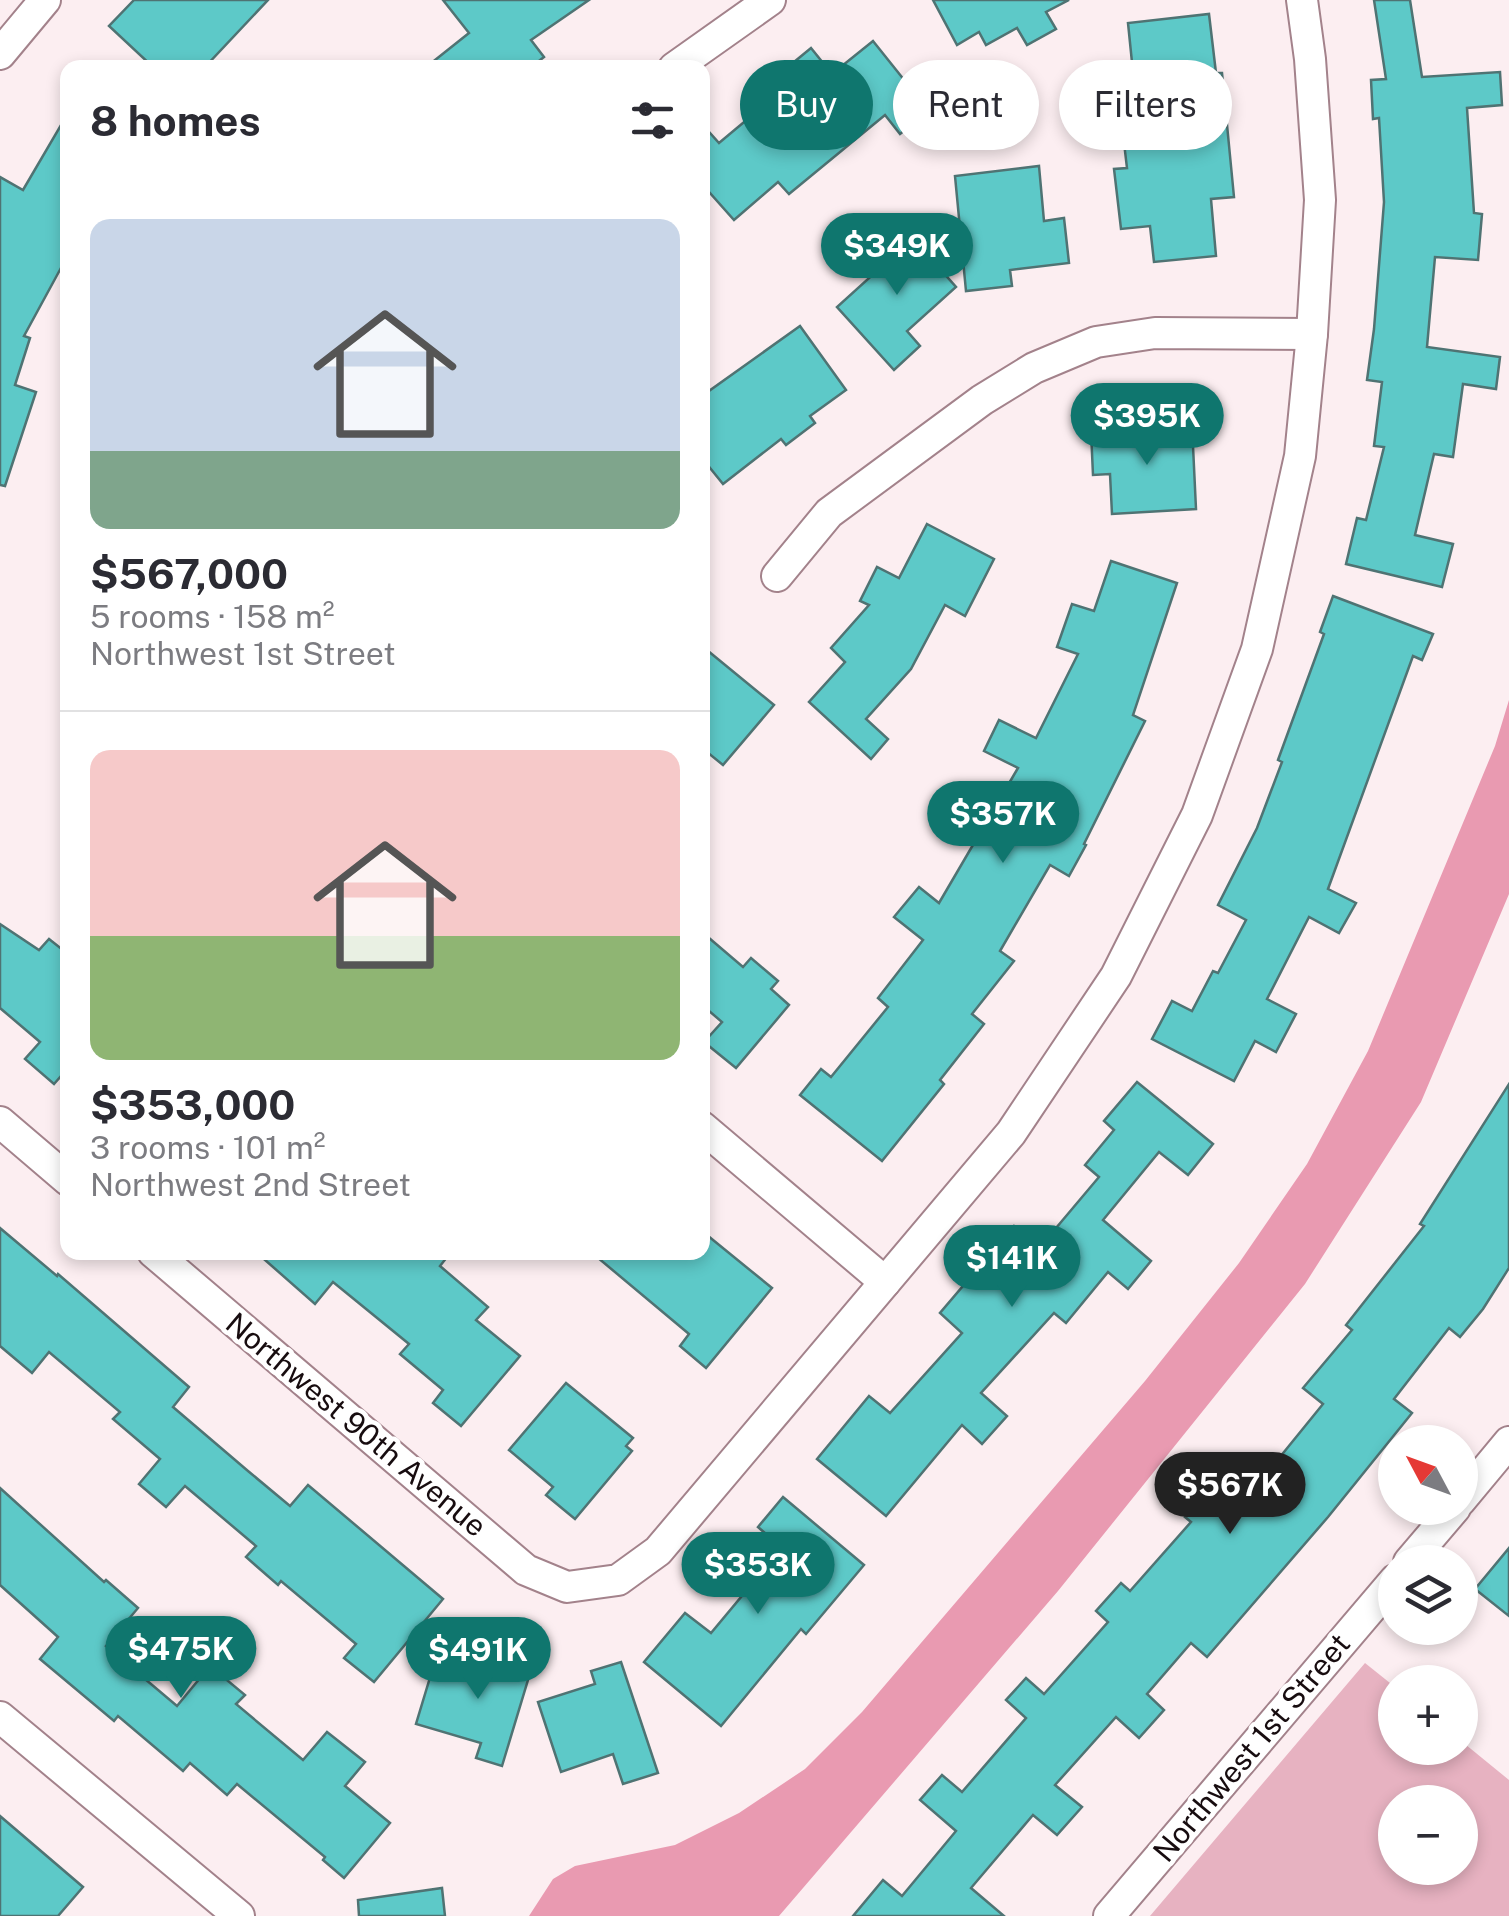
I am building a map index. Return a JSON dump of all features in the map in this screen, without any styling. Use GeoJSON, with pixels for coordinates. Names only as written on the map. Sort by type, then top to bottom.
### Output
{"type":"FeatureCollection","features":[{"type":"Feature","properties":{"kind":"street"},"geometry":{"type":"LineString","coordinates":[[0,54],[45,0]]}},
{"type":"Feature","properties":{"kind":"street"},"geometry":{"type":"LineString","coordinates":[[685,60],[770,0]]}},
{"type":"Feature","properties":{"kind":"street"},"geometry":{"type":"LineString","coordinates":[[710,1134],[884,1282],[1011,1133],[1116,976],[1197,815],[1257,649],[1300,456],[1320,200],[1302,0]]}},
{"type":"Feature","properties":{"kind":"street"},"geometry":{"type":"LineString","coordinates":[[777,576],[829,512],[982,400],[1034,368],[1096,342],[1155,334],[1312,334]]}},
{"type":"Feature","properties":{"kind":"street"},"geometry":{"type":"LineString","coordinates":[[0,1122],[60,1173]]}},
{"type":"Feature","properties":{"kind":"street","name":"Northwest 90th Avenue"},"geometry":{"type":"LineString","coordinates":[[162,1260],[526,1570],[567,1588],[618,1580],[658,1551],[884,1282]]}},
{"type":"Feature","properties":{"kind":"street"},"geometry":{"type":"LineString","coordinates":[[1478,1479],[1509,1442]]}},
{"type":"Feature","properties":{"kind":"street"},"geometry":{"type":"LineString","coordinates":[[1424,1545],[1441,1525]]}},
{"type":"Feature","properties":{"kind":"street","name":"Northwest 1st Street"},"geometry":{"type":"LineString","coordinates":[[1108,1916],[1378,1600]]}},
{"type":"Feature","properties":{"kind":"street"},"geometry":{"type":"LineString","coordinates":[[0,1717],[239,1916]]}},
{"type":"Feature","properties":{"kind":"shaded area"},"geometry":{"type":"Polygon","coordinates":[[[1509,700],[1509,894],[1421,1102],[1305,1284],[1058,1591],[779,1916],[529,1916],[553,1879],[575,1866],[675,1845],[739,1813],[805,1769],[862,1712],[1145,1381],[1239,1263],[1307,1164],[1368,1051],[1495,746],[1509,700]]]}},
{"type":"Feature","properties":{"kind":"shaded area"},"geometry":{"type":"Polygon","coordinates":[[[1365,1663],[1378,1673],[1378,1765],[1478,1765],[1478,1755],[1509,1780],[1509,1916],[1150,1916],[1365,1663]]]}},
{"type":"Feature","properties":{"kind":"building"},"geometry":{"type":"Polygon","coordinates":[[[134,0],[268,0],[212,60],[145,60],[109,26],[134,0]]]}},
{"type":"Feature","properties":{"kind":"building"},"geometry":{"type":"Polygon","coordinates":[[[443,0],[589,0],[531,40],[544,57],[540,60],[435,60],[469,33],[443,0]]]}},
{"type":"Feature","properties":{"kind":"building"},"geometry":{"type":"Polygon","coordinates":[[[933,0],[1069,0],[1046,12],[1056,29],[1027,45],[1017,28],[986,45],[979,32],[957,45],[933,0]]]}},
{"type":"Feature","properties":{"kind":"building"},"geometry":{"type":"Polygon","coordinates":[[[1374,0],[1410,0],[1422,77],[1500,72],[1502,105],[1467,108],[1474,213],[1482,214],[1478,260],[1435,257],[1427,347],[1500,357],[1496,389],[1463,384],[1453,457],[1434,454],[1415,535],[1453,544],[1442,587],[1346,564],[1357,518],[1366,520],[1384,447],[1374,446],[1382,382],[1367,380],[1384,202],[1379,118],[1373,119],[1371,80],[1386,79],[1374,0]]]}},
{"type":"Feature","properties":{"kind":"building"},"geometry":{"type":"Polygon","coordinates":[[[1209,14],[1214,60],[1132,60],[1128,23],[1209,14]]]}},
{"type":"Feature","properties":{"kind":"building"},"geometry":{"type":"Polygon","coordinates":[[[873,41],[893,66],[893,125],[885,115],[873,125],[873,60],[849,60],[873,41]]]}},
{"type":"Feature","properties":{"kind":"building"},"geometry":{"type":"Polygon","coordinates":[[[811,48],[821,60],[796,60],[811,48]]]}},
{"type":"Feature","properties":{"kind":"building"},"geometry":{"type":"Polygon","coordinates":[[[740,125],[740,150],[842,150],[789,194],[778,182],[734,220],[710,193],[710,133],[719,143],[740,125]]]}},
{"type":"Feature","properties":{"kind":"building"},"geometry":{"type":"Polygon","coordinates":[[[60,127],[60,270],[24,336],[30,338],[15,385],[36,392],[5,486],[0,485],[0,177],[23,190],[60,127]]]}},
{"type":"Feature","properties":{"kind":"building"},"geometry":{"type":"Polygon","coordinates":[[[1125,150],[1229,150],[1234,197],[1211,199],[1216,256],[1154,262],[1150,226],[1121,229],[1114,169],[1127,168],[1125,150]]]}},
{"type":"Feature","properties":{"kind":"building"},"geometry":{"type":"Polygon","coordinates":[[[1039,166],[1044,221],[1064,218],[1069,263],[1010,270],[1012,286],[966,291],[955,176],[1039,166]]]}},
{"type":"Feature","properties":{"kind":"building"},"geometry":{"type":"Polygon","coordinates":[[[902,226],[956,287],[907,331],[920,346],[894,370],[837,307],[888,261],[877,250],[902,226]]]}},
{"type":"Feature","properties":{"kind":"building"},"geometry":{"type":"Polygon","coordinates":[[[800,326],[846,390],[810,416],[815,423],[786,445],[781,439],[723,484],[710,468],[710,390],[800,326]]]}},
{"type":"Feature","properties":{"kind":"building"},"geometry":{"type":"Polygon","coordinates":[[[1192,425],[1196,509],[1112,514],[1110,474],[1093,475],[1091,431],[1192,425]]]}},
{"type":"Feature","properties":{"kind":"building"},"geometry":{"type":"Polygon","coordinates":[[[927,524],[994,559],[965,616],[945,605],[911,669],[866,719],[888,739],[871,759],[809,702],[845,662],[831,648],[869,605],[860,601],[877,567],[899,578],[927,524]]]}},
{"type":"Feature","properties":{"kind":"building"},"geometry":{"type":"Polygon","coordinates":[[[1111,561],[1177,583],[1133,715],[1145,721],[1069,876],[1050,865],[1000,951],[1014,961],[972,1014],[984,1024],[940,1080],[944,1084],[882,1161],[800,1095],[821,1069],[831,1077],[888,1007],[878,998],[923,940],[894,917],[919,887],[939,903],[1018,768],[984,751],[999,720],[1036,738],[1078,654],[1057,647],[1072,604],[1094,611],[1111,561]]]}},
{"type":"Feature","properties":{"kind":"building"},"geometry":{"type":"Polygon","coordinates":[[[1333,596],[1433,634],[1422,660],[1413,656],[1328,889],[1356,903],[1339,933],[1309,917],[1267,999],[1296,1014],[1276,1052],[1255,1041],[1234,1081],[1152,1039],[1172,1001],[1192,1011],[1246,920],[1218,905],[1257,828],[1282,762],[1278,760],[1324,634],[1320,632],[1333,596]]]}},
{"type":"Feature","properties":{"kind":"building"},"geometry":{"type":"Polygon","coordinates":[[[710,653],[774,705],[723,765],[710,754],[710,653]]]}},
{"type":"Feature","properties":{"kind":"building"},"geometry":{"type":"Polygon","coordinates":[[[0,924],[39,950],[49,939],[60,948],[60,1077],[54,1084],[25,1059],[40,1042],[0,1008],[0,924]]]}},
{"type":"Feature","properties":{"kind":"building"},"geometry":{"type":"Polygon","coordinates":[[[710,939],[743,967],[751,958],[778,981],[771,989],[789,1005],[736,1068],[710,1047],[710,1035],[722,1022],[710,1012],[710,939]]]}},
{"type":"Feature","properties":{"kind":"building"},"geometry":{"type":"Polygon","coordinates":[[[1137,1082],[1213,1144],[1188,1175],[1159,1152],[1103,1220],[1151,1261],[1128,1289],[1108,1272],[1066,1323],[1054,1313],[981,1393],[1007,1416],[982,1444],[962,1425],[886,1516],[817,1459],[869,1396],[890,1413],[962,1333],[940,1313],[1014,1226],[1040,1247],[1099,1177],[1085,1165],[1114,1130],[1104,1121],[1137,1082]]]}},
{"type":"Feature","properties":{"kind":"building"},"geometry":{"type":"Polygon","coordinates":[[[1509,1084],[1509,1268],[1460,1337],[1449,1328],[1394,1399],[1412,1413],[1402,1425],[1378,1425],[1378,1455],[1207,1657],[1191,1643],[1147,1694],[1164,1710],[1139,1738],[1116,1717],[1055,1785],[1082,1807],[1057,1835],[1033,1815],[971,1888],[1004,1916],[853,1916],[883,1880],[902,1896],[956,1831],[920,1800],[942,1775],[962,1792],[1026,1718],[1006,1700],[1026,1678],[1044,1694],[1108,1622],[1096,1611],[1121,1583],[1130,1591],[1191,1522],[1185,1517],[1208,1490],[1223,1503],[1260,1459],[1271,1468],[1323,1404],[1303,1388],[1352,1330],[1346,1325],[1424,1226],[1420,1224],[1509,1084]]]}},
{"type":"Feature","properties":{"kind":"building"},"geometry":{"type":"Polygon","coordinates":[[[0,1228],[189,1387],[173,1407],[248,1471],[290,1506],[308,1485],[443,1599],[374,1682],[344,1658],[356,1644],[246,1557],[256,1546],[185,1486],[166,1507],[139,1484],[160,1459],[113,1419],[120,1412],[49,1352],[32,1373],[0,1346],[0,1228]]]}},
{"type":"Feature","properties":{"kind":"building"},"geometry":{"type":"Polygon","coordinates":[[[710,1238],[772,1288],[706,1368],[680,1346],[689,1334],[601,1260],[710,1260],[710,1238]]]}},
{"type":"Feature","properties":{"kind":"building"},"geometry":{"type":"Polygon","coordinates":[[[265,1260],[445,1260],[440,1266],[488,1307],[476,1320],[520,1356],[461,1426],[433,1403],[443,1390],[400,1354],[409,1344],[333,1282],[315,1304],[265,1260]]]}},
{"type":"Feature","properties":{"kind":"building"},"geometry":{"type":"Polygon","coordinates":[[[566,1383],[633,1438],[626,1446],[632,1451],[575,1519],[546,1495],[553,1487],[509,1450],[566,1383]]]}},
{"type":"Feature","properties":{"kind":"building"},"geometry":{"type":"Polygon","coordinates":[[[0,1488],[138,1608],[106,1646],[177,1706],[210,1666],[245,1695],[236,1704],[303,1760],[327,1732],[365,1762],[345,1786],[390,1823],[344,1878],[323,1860],[325,1857],[237,1784],[227,1795],[190,1763],[183,1771],[118,1716],[114,1721],[40,1659],[58,1637],[0,1585],[0,1488]]]}},
{"type":"Feature","properties":{"kind":"building"},"geometry":{"type":"Polygon","coordinates":[[[783,1497],[864,1565],[806,1634],[801,1629],[721,1726],[644,1662],[685,1613],[711,1633],[782,1548],[758,1527],[783,1497]]]}},
{"type":"Feature","properties":{"kind":"building"},"geometry":{"type":"Polygon","coordinates":[[[1509,1548],[1509,1616],[1478,1591],[1478,1585],[1509,1548]]]}},
{"type":"Feature","properties":{"kind":"building"},"geometry":{"type":"Polygon","coordinates":[[[492,1647],[534,1660],[502,1766],[476,1758],[481,1743],[416,1724],[435,1661],[483,1675],[492,1647]]]}},
{"type":"Feature","properties":{"kind":"building"},"geometry":{"type":"Polygon","coordinates":[[[621,1662],[658,1773],[623,1784],[613,1754],[561,1772],[538,1702],[595,1684],[591,1671],[621,1662]]]}},
{"type":"Feature","properties":{"kind":"building"},"geometry":{"type":"Polygon","coordinates":[[[0,1816],[83,1887],[58,1916],[0,1916],[0,1816]]]}},
{"type":"Feature","properties":{"kind":"building"},"geometry":{"type":"Polygon","coordinates":[[[442,1888],[445,1916],[359,1916],[358,1900],[442,1888]]]}}]}
